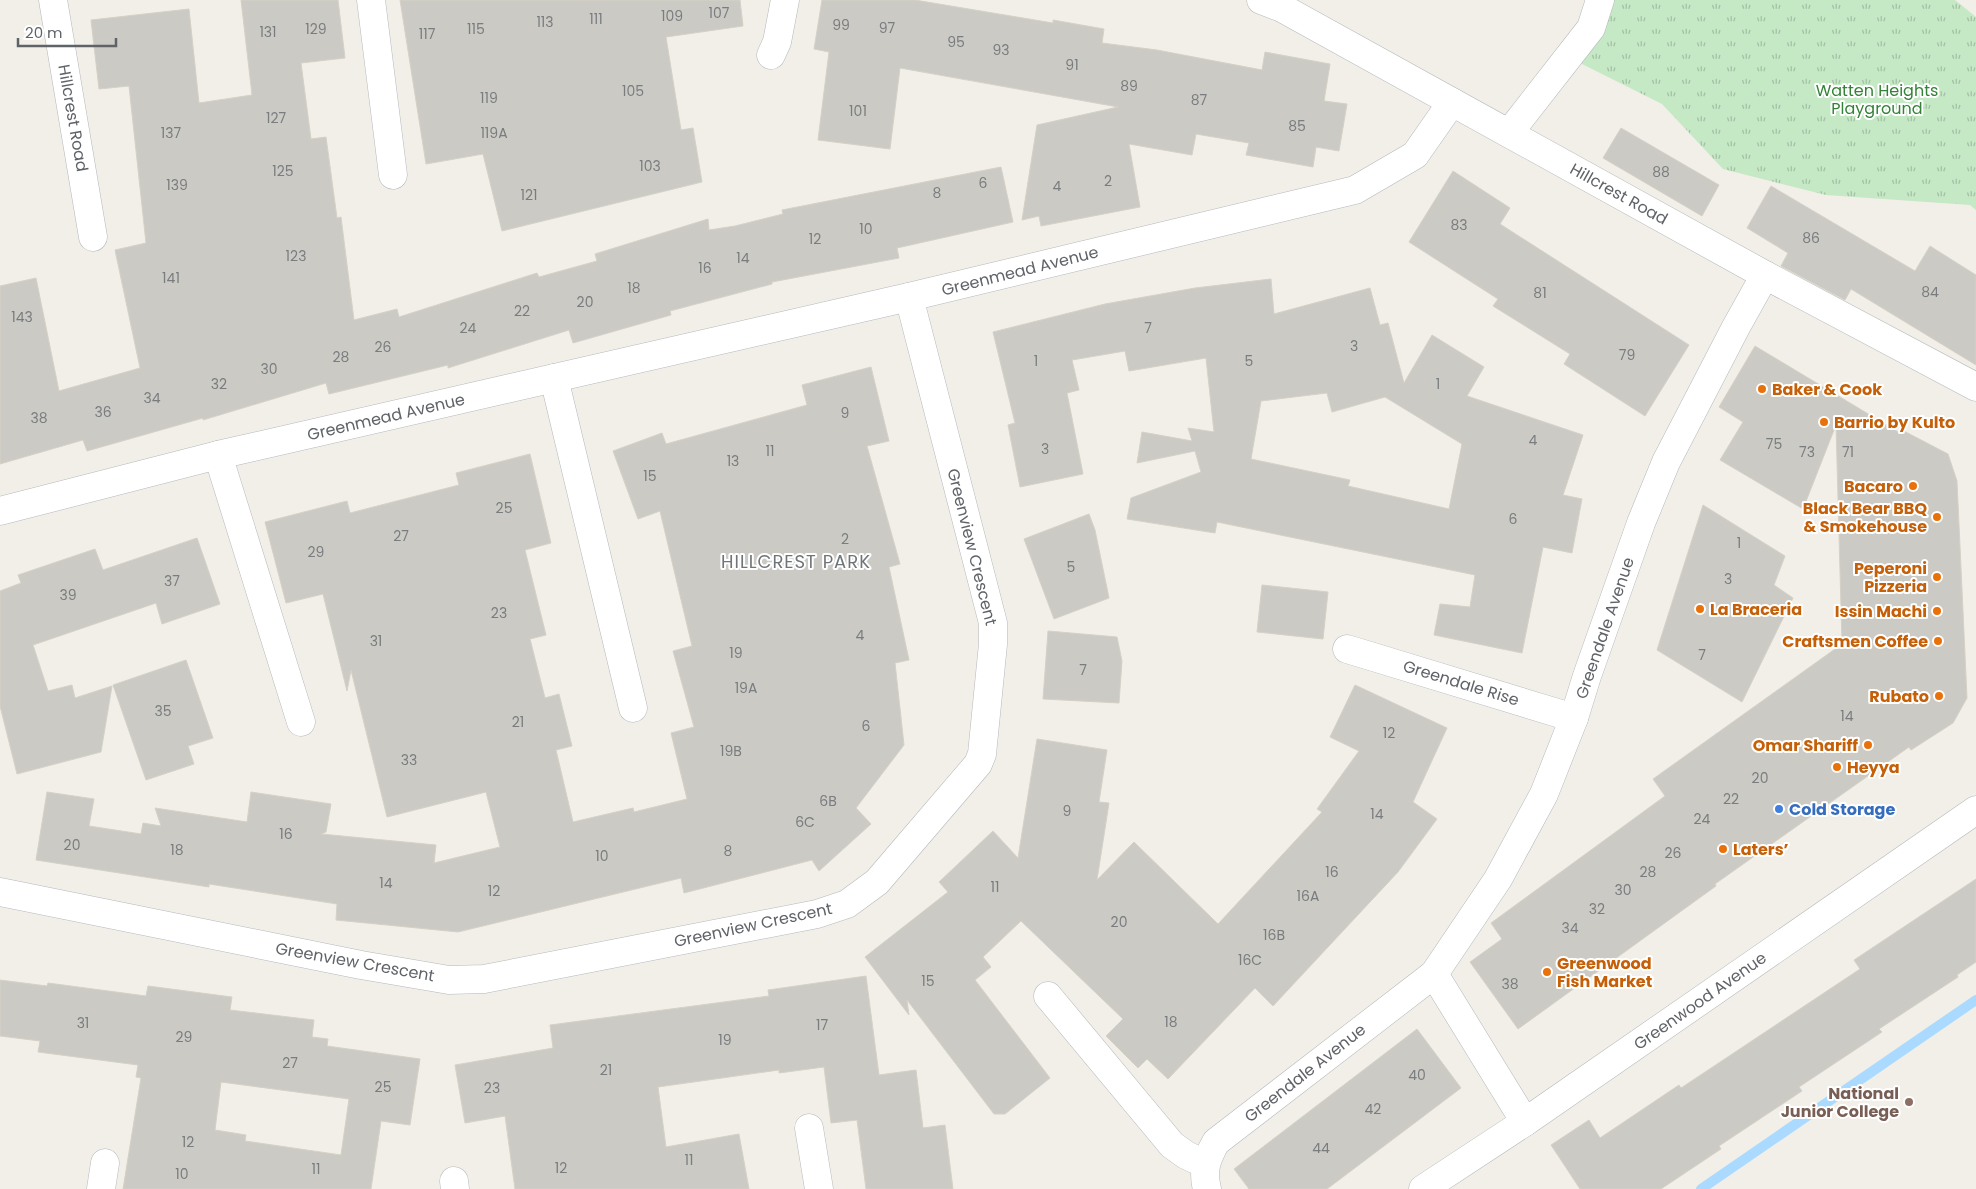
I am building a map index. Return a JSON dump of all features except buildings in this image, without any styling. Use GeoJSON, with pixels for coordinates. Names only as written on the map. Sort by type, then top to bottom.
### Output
{"type":"FeatureCollection","features":[{"type":"Feature","properties":{"kind":"street","name":"Hillcrest Road"},"geometry":{"type":"LineString","coordinates":[[53,0],[93,237]]}},
{"type":"Feature","properties":{"kind":"street"},"geometry":{"type":"LineString","coordinates":[[371,0],[393,175]]}},
{"type":"Feature","properties":{"kind":"street"},"geometry":{"type":"LineString","coordinates":[[772,55],[777,42],[785,0]]}},
{"type":"Feature","properties":{"kind":"street","name":"Hillcrest Road"},"geometry":{"type":"LineString","coordinates":[[1261,0],[1282,8],[1765,275],[1976,388]]}},
{"type":"Feature","properties":{"kind":"street"},"geometry":{"type":"LineString","coordinates":[[1508,133],[1591,28],[1600,0]]}},
{"type":"Feature","properties":{"kind":"street","name":"Greenmead Avenue"},"geometry":{"type":"LineString","coordinates":[[0,511],[218,456],[909,298],[1355,190],[1415,155],[1452,102]]}},
{"type":"Feature","properties":{"kind":"street","name":"Greendale Avenue"},"geometry":{"type":"LineString","coordinates":[[1206,1177],[1216,1142],[1434,974],[1498,879],[1544,794],[1574,718],[1638,532],[1666,462],[1765,275]]}},
{"type":"Feature","properties":{"kind":"street","name":"Greenview Crescent"},"geometry":{"type":"LineString","coordinates":[[0,892],[361,965],[449,980],[484,979],[817,914],[847,904],[877,882],[978,764],[982,745],[993,644],[993,623],[909,298]]}},
{"type":"Feature","properties":{"kind":"street"},"geometry":{"type":"LineString","coordinates":[[554,378],[633,708]]}},
{"type":"Feature","properties":{"kind":"street"},"geometry":{"type":"LineString","coordinates":[[218,456],[301,722]]}},
{"type":"Feature","properties":{"kind":"street","name":"Greendale Rise"},"geometry":{"type":"LineString","coordinates":[[1347,649],[1574,718]]}},
{"type":"Feature","properties":{"kind":"street","name":"Greenwood Avenue"},"geometry":{"type":"LineString","coordinates":[[1423,1189],[1525,1122],[1976,810]]}},
{"type":"Feature","properties":{"kind":"street"},"geometry":{"type":"LineString","coordinates":[[1434,974],[1525,1122]]}},
{"type":"Feature","properties":{"kind":"street"},"geometry":{"type":"LineString","coordinates":[[1048,996],[1172,1145],[1186,1155],[1206,1177]]}},
{"type":"Feature","properties":{"kind":"street"},"geometry":{"type":"LineString","coordinates":[[809,1128],[819,1189]]}},
{"type":"Feature","properties":{"kind":"green space","name":"Watten Heights Playground"},"geometry":{"type":"Polygon","coordinates":[[[1599,0],[1955,0],[1976,17],[1976,210],[1970,205],[1826,195],[1723,169],[1662,104],[1570,58],[1599,0]]]}},
{"type":"Feature","properties":{"kind":"waterway"},"geometry":{"type":"LineString","coordinates":[[1701,1189],[1976,1000]]}},
{"type":"Feature","properties":{"kind":"place","name":"Baker & Cook"},"geometry":{"type":"Point","coordinates":[1762,389]}},
{"type":"Feature","properties":{"kind":"place","name":"Barrio by Kulto"},"geometry":{"type":"Point","coordinates":[1824,422]}},
{"type":"Feature","properties":{"kind":"place","name":"Bacaro"},"geometry":{"type":"Point","coordinates":[1913,486]}},
{"type":"Feature","properties":{"kind":"place","name":"Black Bear BBQ & Smokehouse"},"geometry":{"type":"Point","coordinates":[1937,517]}},
{"type":"Feature","properties":{"kind":"place","name":"Peperoni Pizzeria"},"geometry":{"type":"Point","coordinates":[1937,577]}},
{"type":"Feature","properties":{"kind":"place","name":"La Braceria"},"geometry":{"type":"Point","coordinates":[1700,609]}},
{"type":"Feature","properties":{"kind":"place","name":"Issin Machi"},"geometry":{"type":"Point","coordinates":[1937,611]}},
{"type":"Feature","properties":{"kind":"place","name":"Craftsmen Coffee"},"geometry":{"type":"Point","coordinates":[1938,641]}},
{"type":"Feature","properties":{"kind":"place","name":"Rubato"},"geometry":{"type":"Point","coordinates":[1939,696]}},
{"type":"Feature","properties":{"kind":"place","name":"Omar Shariff"},"geometry":{"type":"Point","coordinates":[1868,745]}},
{"type":"Feature","properties":{"kind":"place","name":"Heyya"},"geometry":{"type":"Point","coordinates":[1837,767]}},
{"type":"Feature","properties":{"kind":"place","name":"Cold Storage"},"geometry":{"type":"Point","coordinates":[1779,809]}},
{"type":"Feature","properties":{"kind":"place","name":"Laters’"},"geometry":{"type":"Point","coordinates":[1723,849]}},
{"type":"Feature","properties":{"kind":"place","name":"Greenwood Fish Market"},"geometry":{"type":"Point","coordinates":[1547,972]}},
{"type":"Feature","properties":{"kind":"place","name":"National Junior College"},"geometry":{"type":"Point","coordinates":[1909,1102]}},
{"type":"Feature","properties":{"kind":"district","name":"HILLCREST PARK"},"geometry":{"type":"Point","coordinates":[796,561]}}]}
